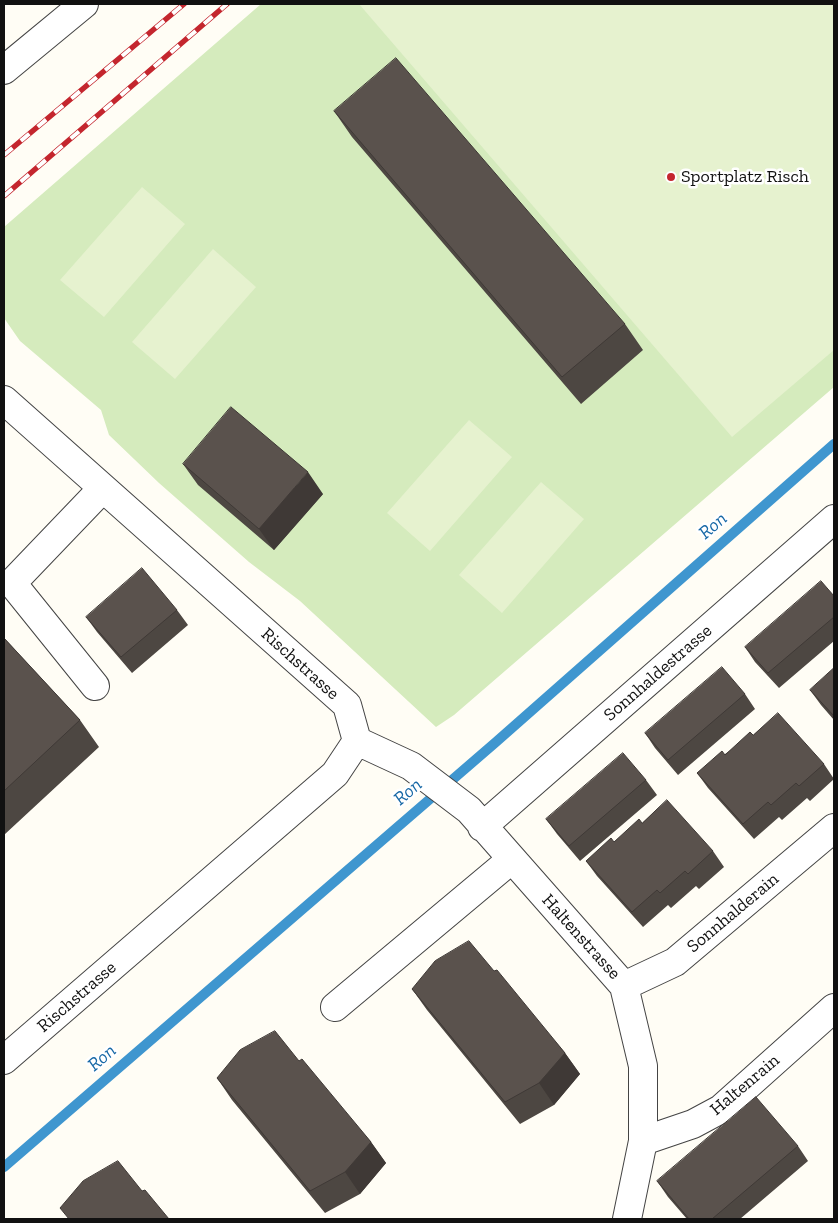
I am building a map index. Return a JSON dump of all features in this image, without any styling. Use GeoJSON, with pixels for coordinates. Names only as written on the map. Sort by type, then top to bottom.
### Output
{"type":"FeatureCollection","features":[{"type":"Feature","properties":{"kind":"street"},"geometry":{"type":"LineString","coordinates":[[4,70],[84,4]]}},
{"type":"Feature","properties":{"kind":"street","name":"Rischstrasse"},"geometry":{"type":"LineString","coordinates":[[4,400],[346,705],[357,741],[335,774],[7,1050]]}},
{"type":"Feature","properties":{"kind":"street"},"geometry":{"type":"LineString","coordinates":[[95,686],[12,583],[103,488]]}},
{"type":"Feature","properties":{"kind":"street","name":"Sonnhaldestrasse"},"geometry":{"type":"LineString","coordinates":[[475,819],[834,519]]}},
{"type":"Feature","properties":{"kind":"street","name":"Haltenstrasse"},"geometry":{"type":"LineString","coordinates":[[357,741],[411,766],[475,819],[624,986],[643,1066],[643,1142],[627,1219]]}},
{"type":"Feature","properties":{"kind":"street","name":"Sonnhalderain"},"geometry":{"type":"LineString","coordinates":[[624,986],[675,962],[834,828]]}},
{"type":"Feature","properties":{"kind":"street"},"geometry":{"type":"LineString","coordinates":[[335,1007],[512,859]]}},
{"type":"Feature","properties":{"kind":"street","name":"Haltenrain"},"geometry":{"type":"LineString","coordinates":[[643,1142],[694,1124],[721,1109],[834,1008]]}},
{"type":"Feature","properties":{"kind":"green space"},"geometry":{"type":"Polygon","coordinates":[[[261,4],[834,4],[834,387],[454,715],[436,727],[300,601],[249,562],[159,483],[109,435],[101,410],[20,341],[4,318],[4,227],[261,4]]]}},
{"type":"Feature","properties":{"kind":"green space","name":"Sportplatz Risch"},"geometry":{"type":"Polygon","coordinates":[[[359,4],[834,4],[834,350],[732,437],[359,4]]]}},
{"type":"Feature","properties":{"kind":"green space"},"geometry":{"type":"Polygon","coordinates":[[[142,187],[185,224],[104,317],[60,280],[142,187]]]}},
{"type":"Feature","properties":{"kind":"green space"},"geometry":{"type":"Polygon","coordinates":[[[213,249],[256,287],[175,379],[132,342],[213,249]]]}},
{"type":"Feature","properties":{"kind":"green space"},"geometry":{"type":"Polygon","coordinates":[[[469,420],[512,457],[430,551],[387,513],[469,420]]]}},
{"type":"Feature","properties":{"kind":"green space"},"geometry":{"type":"Polygon","coordinates":[[[541,482],[584,519],[502,613],[459,575],[541,482]]]}},
{"type":"Feature","properties":{"kind":"building"},"geometry":{"type":"Polygon","coordinates":[[[396,58],[625,324],[562,377],[334,111],[396,58]]]}},
{"type":"Feature","properties":{"kind":"building"},"geometry":{"type":"Polygon","coordinates":[[[231,407],[308,472],[259,529],[183,464],[231,407]]]}},
{"type":"Feature","properties":{"kind":"building"},"geometry":{"type":"Polygon","coordinates":[[[142,568],[177,610],[121,657],[86,617],[142,568]]]}},
{"type":"Feature","properties":{"kind":"building"},"geometry":{"type":"Polygon","coordinates":[[[821,581],[834,596],[834,617],[768,673],[745,647],[821,581]]]}},
{"type":"Feature","properties":{"kind":"building"},"geometry":{"type":"Polygon","coordinates":[[[4,638],[80,720],[4,791],[4,638]]]}},
{"type":"Feature","properties":{"kind":"building"},"geometry":{"type":"Polygon","coordinates":[[[722,667],[745,694],[668,760],[645,733],[722,667]]]}},
{"type":"Feature","properties":{"kind":"building"},"geometry":{"type":"Polygon","coordinates":[[[834,668],[834,716],[810,690],[834,668]]]}},
{"type":"Feature","properties":{"kind":"building"},"geometry":{"type":"Polygon","coordinates":[[[778,713],[824,764],[799,786],[796,783],[771,805],[768,802],[743,824],[697,773],[722,751],[725,755],[750,732],[753,735],[778,713]]]}},
{"type":"Feature","properties":{"kind":"building"},"geometry":{"type":"Polygon","coordinates":[[[623,753],[646,780],[569,846],[546,819],[623,753]]]}},
{"type":"Feature","properties":{"kind":"building"},"geometry":{"type":"Polygon","coordinates":[[[667,800],[713,851],[688,874],[685,871],[660,893],[657,890],[632,912],[586,861],[611,838],[614,842],[639,819],[642,823],[667,800]]]}},
{"type":"Feature","properties":{"kind":"building"},"geometry":{"type":"Polygon","coordinates":[[[469,941],[494,971],[497,970],[565,1053],[539,1083],[505,1102],[412,989],[435,961],[469,941]]]}},
{"type":"Feature","properties":{"kind":"building"},"geometry":{"type":"Polygon","coordinates":[[[275,1031],[299,1061],[302,1059],[371,1142],[345,1172],[310,1191],[217,1078],[240,1050],[275,1031]]]}},
{"type":"Feature","properties":{"kind":"building"},"geometry":{"type":"Polygon","coordinates":[[[756,1097],[798,1146],[712,1219],[689,1219],[657,1181],[756,1097]]]}},
{"type":"Feature","properties":{"kind":"building"},"geometry":{"type":"Polygon","coordinates":[[[118,1161],[142,1191],[145,1190],[169,1219],[69,1219],[60,1208],[83,1181],[118,1161]]]}},
{"type":"Feature","properties":{"kind":"waterway","name":"Ron"},"geometry":{"type":"LineString","coordinates":[[4,1167],[496,742],[834,444]]}},
{"type":"Feature","properties":{"kind":"railway"},"geometry":{"type":"LineString","coordinates":[[4,155],[184,4]]}},
{"type":"Feature","properties":{"kind":"railway"},"geometry":{"type":"LineString","coordinates":[[4,196],[227,4]]}},
{"type":"Feature","properties":{"kind":"place","name":"Sportplatz Risch"},"geometry":{"type":"Point","coordinates":[671,177]}}]}
